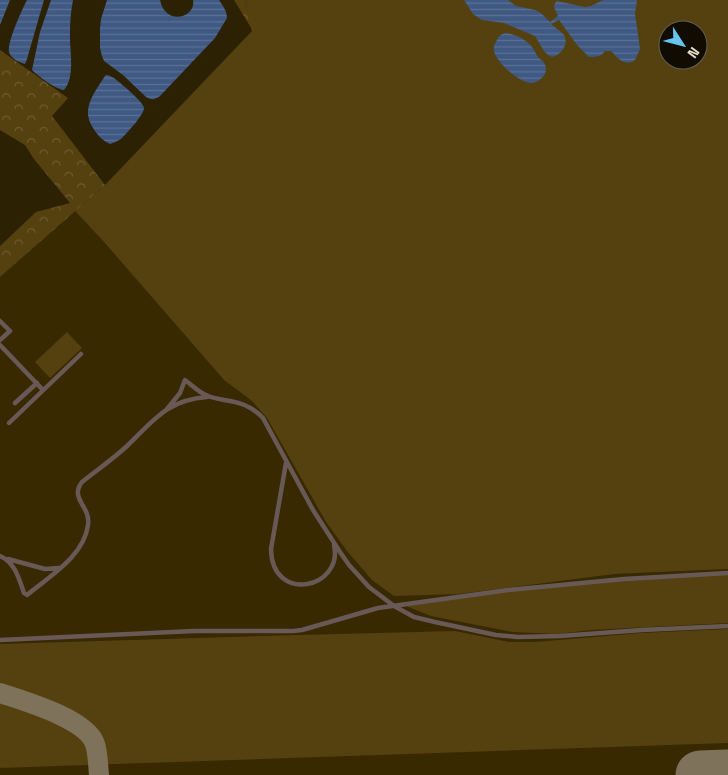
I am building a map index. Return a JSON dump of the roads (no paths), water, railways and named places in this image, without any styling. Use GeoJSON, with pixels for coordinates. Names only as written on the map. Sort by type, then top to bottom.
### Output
{"type":"FeatureCollection","features":[{"type":"Feature","properties":{"kind":"lane"},"geometry":{"type":"LineString","coordinates":[[0,321],[10,331],[0,340]]}},
{"type":"Feature","properties":{"kind":"lane"},"geometry":{"type":"LineString","coordinates":[[0,345],[43,390]]}},
{"type":"Feature","properties":{"kind":"lane"},"geometry":{"type":"LineString","coordinates":[[9,423],[81,354]]}},
{"type":"Feature","properties":{"kind":"lane"},"geometry":{"type":"LineString","coordinates":[[6,559],[12,565],[24,593],[27,595],[69,560],[84,539],[88,524],[88,512],[77,494],[78,487],[126,447],[167,409],[180,393],[185,380],[208,396],[251,408],[263,418],[313,510],[349,565],[369,587],[394,606],[414,616],[496,635],[518,637],[728,626]]}},
{"type":"Feature","properties":{"kind":"lane"},"geometry":{"type":"LineString","coordinates":[[16,403],[37,384]]}},
{"type":"Feature","properties":{"kind":"lane"},"geometry":{"type":"LineString","coordinates":[[167,409],[188,399],[208,396]]}},
{"type":"Feature","properties":{"kind":"lane"},"geometry":{"type":"LineString","coordinates":[[286,462],[271,549],[271,556],[280,576],[291,584],[317,581],[324,576],[335,559],[332,539]]}},
{"type":"Feature","properties":{"kind":"lane"},"geometry":{"type":"LineString","coordinates":[[0,556],[45,569],[60,568]]}},
{"type":"Feature","properties":{"kind":"lane"},"geometry":{"type":"LineString","coordinates":[[0,640],[194,631],[293,631],[378,608],[508,590],[624,579],[728,573]]}},
{"type":"Feature","properties":{"kind":"water"},"geometry":{"type":"Polygon","coordinates":[[[0,0],[10,0],[0,25],[0,0]]]}},
{"type":"Feature","properties":{"kind":"water"},"geometry":{"type":"Polygon","coordinates":[[[27,0],[44,0],[25,64],[12,57],[9,47],[15,26],[27,0]]]}},
{"type":"Feature","properties":{"kind":"water"},"geometry":{"type":"Polygon","coordinates":[[[51,0],[73,0],[70,28],[71,70],[68,84],[64,90],[42,79],[32,70],[40,32],[51,0]]]}},
{"type":"Feature","properties":{"kind":"water"},"geometry":{"type":"Polygon","coordinates":[[[107,0],[160,0],[162,7],[169,15],[179,17],[184,16],[191,10],[193,0],[219,0],[226,11],[227,18],[215,38],[160,96],[151,99],[146,97],[123,75],[104,61],[100,48],[100,28],[107,0]]]}},
{"type":"Feature","properties":{"kind":"water"},"geometry":{"type":"Polygon","coordinates":[[[464,0],[508,0],[516,6],[541,13],[550,22],[558,16],[554,7],[557,1],[585,7],[603,0],[637,0],[635,14],[640,49],[635,60],[628,63],[622,61],[611,51],[605,51],[602,55],[589,57],[577,45],[559,20],[551,24],[564,35],[566,42],[561,52],[552,57],[544,51],[535,36],[504,23],[482,20],[473,14],[464,0]]]}},
{"type":"Feature","properties":{"kind":"water"},"geometry":{"type":"Polygon","coordinates":[[[506,33],[517,36],[527,42],[544,63],[546,72],[539,80],[528,83],[516,77],[499,61],[494,47],[499,36],[506,33]]]}},
{"type":"Feature","properties":{"kind":"water"},"geometry":{"type":"Polygon","coordinates":[[[107,75],[114,78],[140,101],[144,108],[138,120],[123,137],[110,144],[102,139],[93,128],[88,114],[88,107],[93,94],[107,75]]]}}]}
